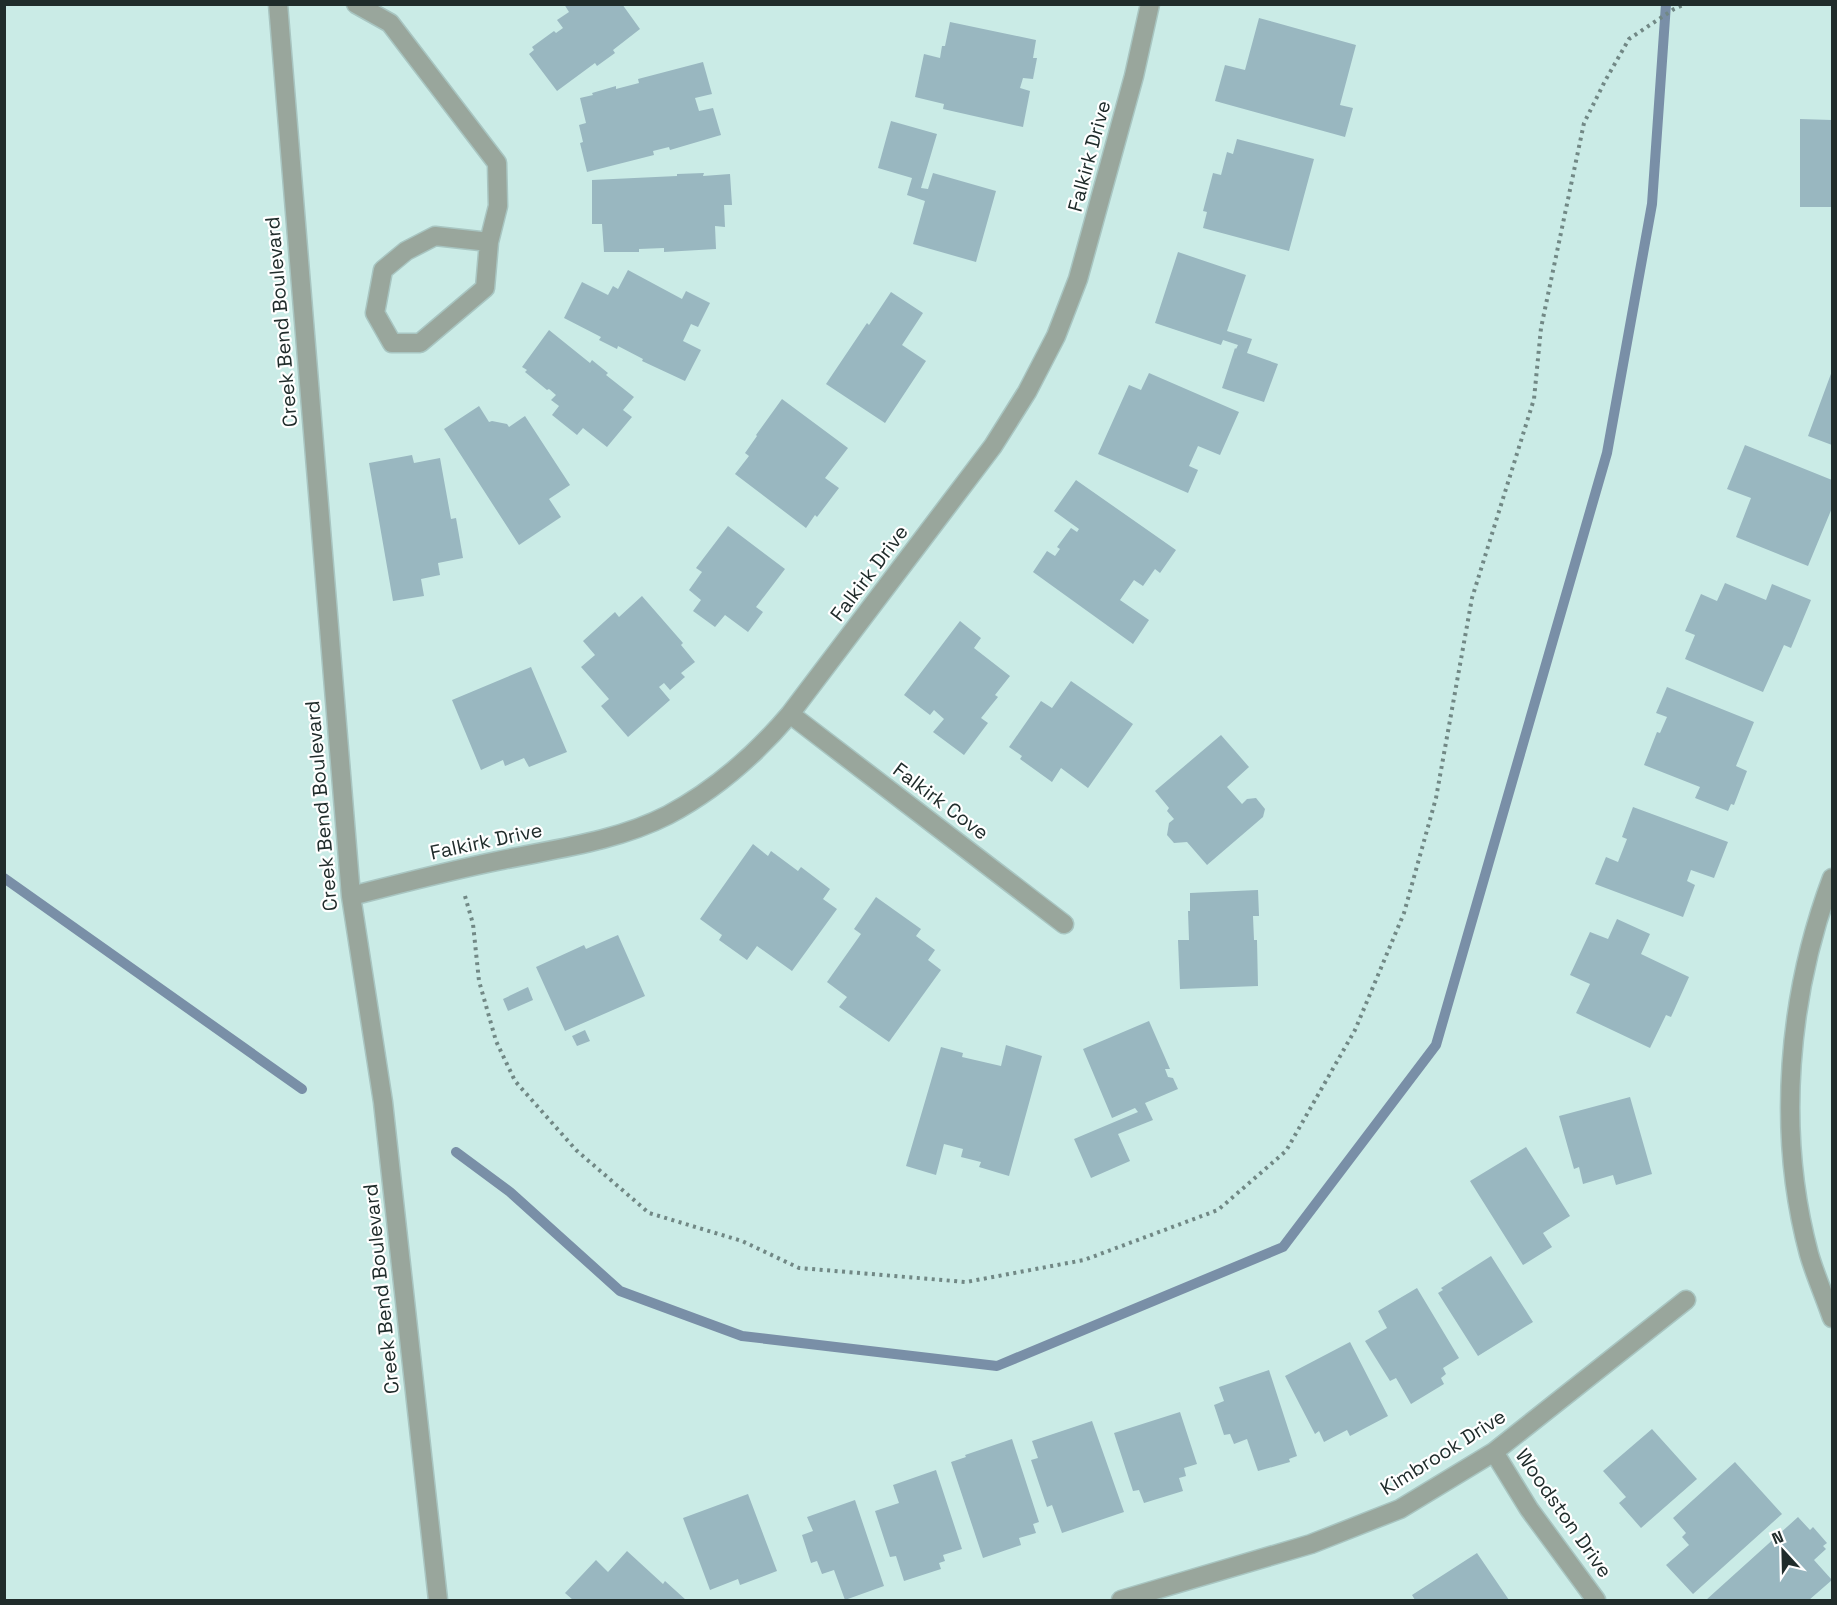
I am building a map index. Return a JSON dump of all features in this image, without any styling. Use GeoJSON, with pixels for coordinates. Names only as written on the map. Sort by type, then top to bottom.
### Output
{"type":"FeatureCollection","features":[{"type":"Feature","properties":{"kind":"street","name":"Creek Bend Boulevard"},"geometry":{"type":"LineString","coordinates":[[278,4],[351,896],[383,1102],[438,1600]]}},
{"type":"Feature","properties":{"kind":"street"},"geometry":{"type":"LineString","coordinates":[[356,4],[390,23],[498,163],[498,206],[489,242],[485,288],[420,343],[392,343],[375,313],[383,270],[406,251],[435,236],[489,242]]}},
{"type":"Feature","properties":{"kind":"street","name":"Falkirk Drive"},"geometry":{"type":"LineString","coordinates":[[351,896],[458,869],[610,838],[668,815],[719,783],[765,743],[790,714],[993,446],[1028,392],[1056,336],[1078,279],[1134,76],[1150,4]]}},
{"type":"Feature","properties":{"kind":"street","name":"Falkirk Cove"},"geometry":{"type":"LineString","coordinates":[[790,714],[1064,924]]}},
{"type":"Feature","properties":{"kind":"street"},"geometry":{"type":"LineString","coordinates":[[1833,878],[1811,942],[1798,1003],[1791,1066],[1791,1129],[1797,1192],[1809,1254],[1833,1318]]}},
{"type":"Feature","properties":{"kind":"street","name":"Kimbrook Drive"},"geometry":{"type":"LineString","coordinates":[[1121,1600],[1311,1544],[1400,1509],[1494,1452],[1686,1300]]}},
{"type":"Feature","properties":{"kind":"street","name":"Woodston Drive"},"geometry":{"type":"LineString","coordinates":[[1494,1452],[1529,1509],[1596,1600]]}},
{"type":"Feature","properties":{"kind":"path"},"geometry":{"type":"LineString","coordinates":[[458,869],[473,924],[479,981],[496,1041],[515,1081],[576,1150],[649,1213],[742,1241],[799,1268],[966,1282],[1084,1260],[1218,1210],[1286,1150],[1355,1030],[1404,913],[1436,798],[1472,597],[1534,399],[1541,328],[1584,123],[1629,39],[1685,4]]}},
{"type":"Feature","properties":{"kind":"building"},"geometry":{"type":"Polygon","coordinates":[[[564,4],[622,4],[640,29],[613,50],[615,53],[597,66],[595,63],[557,91],[529,54],[534,50],[532,47],[554,31],[556,33],[563,28],[557,20],[569,12],[564,4]]]}},
{"type":"Feature","properties":{"kind":"building"},"geometry":{"type":"Polygon","coordinates":[[[1259,18],[1356,45],[1340,105],[1353,108],[1345,137],[1215,101],[1225,65],[1245,70],[1259,18]]]}},
{"type":"Feature","properties":{"kind":"building"},"geometry":{"type":"Polygon","coordinates":[[[950,22],[1036,40],[1033,58],[1037,58],[1033,79],[1023,78],[1020,88],[1030,91],[1023,127],[943,109],[944,104],[915,97],[924,54],[940,58],[950,22]]]}},
{"type":"Feature","properties":{"kind":"building"},"geometry":{"type":"Polygon","coordinates":[[[703,62],[712,94],[695,98],[699,111],[713,108],[721,135],[670,150],[669,147],[653,151],[654,155],[587,172],[580,143],[583,142],[579,125],[586,123],[580,98],[616,86],[616,89],[639,83],[638,79],[703,62]]]}},
{"type":"Feature","properties":{"kind":"building"},"geometry":{"type":"Polygon","coordinates":[[[1800,119],[1832,120],[1832,207],[1800,207],[1800,119]]]}},
{"type":"Feature","properties":{"kind":"building"},"geometry":{"type":"Polygon","coordinates":[[[891,121],[937,134],[921,188],[928,189],[933,173],[996,191],[976,262],[913,244],[925,201],[907,195],[912,178],[878,168],[891,121]]]}},
{"type":"Feature","properties":{"kind":"building"},"geometry":{"type":"Polygon","coordinates":[[[1237,139],[1314,159],[1289,251],[1203,228],[1207,212],[1203,211],[1213,173],[1221,175],[1227,152],[1233,154],[1237,139]]]}},
{"type":"Feature","properties":{"kind":"building"},"geometry":{"type":"Polygon","coordinates":[[[704,173],[703,176],[730,174],[732,205],[724,205],[725,227],[715,226],[716,249],[664,252],[664,248],[639,249],[639,252],[604,252],[602,224],[592,224],[592,180],[704,173]]]}},
{"type":"Feature","properties":{"kind":"building"},"geometry":{"type":"Polygon","coordinates":[[[1178,252],[1246,275],[1227,331],[1252,339],[1247,353],[1278,364],[1264,402],[1222,388],[1238,345],[1223,340],[1221,345],[1155,323],[1178,252]]]}},
{"type":"Feature","properties":{"kind":"building"},"geometry":{"type":"Polygon","coordinates":[[[628,270],[682,299],[686,291],[710,303],[698,327],[691,324],[683,341],[701,350],[685,381],[642,361],[643,359],[618,346],[617,349],[599,340],[601,337],[564,318],[582,282],[608,295],[613,286],[618,289],[628,270]]]}},
{"type":"Feature","properties":{"kind":"building"},"geometry":{"type":"Polygon","coordinates":[[[891,292],[923,313],[902,345],[926,361],[885,423],[826,384],[891,292]]]}},
{"type":"Feature","properties":{"kind":"building"},"geometry":{"type":"Polygon","coordinates":[[[549,330],[590,363],[592,360],[608,373],[606,375],[634,397],[623,410],[632,417],[607,447],[583,428],[577,435],[552,415],[559,406],[551,400],[556,395],[525,372],[527,370],[522,367],[549,330]]]}},
{"type":"Feature","properties":{"kind":"building"},"geometry":{"type":"Polygon","coordinates":[[[1832,371],[1832,445],[1808,436],[1832,371]]]}},
{"type":"Feature","properties":{"kind":"building"},"geometry":{"type":"Polygon","coordinates":[[[1149,373],[1239,412],[1220,455],[1198,446],[1189,466],[1198,470],[1188,493],[1098,454],[1129,385],[1141,390],[1149,373]]]}},
{"type":"Feature","properties":{"kind":"building"},"geometry":{"type":"Polygon","coordinates":[[[782,399],[848,448],[825,478],[839,488],[806,528],[735,474],[749,456],[745,453],[756,435],[782,399]]]}},
{"type":"Feature","properties":{"kind":"building"},"geometry":{"type":"Polygon","coordinates":[[[479,406],[489,422],[507,424],[509,427],[525,416],[570,485],[549,499],[561,517],[519,545],[444,429],[479,406]]]}},
{"type":"Feature","properties":{"kind":"building"},"geometry":{"type":"Polygon","coordinates":[[[1745,445],[1832,480],[1832,508],[1808,566],[1736,537],[1751,498],[1727,489],[1745,445]]]}},
{"type":"Feature","properties":{"kind":"building"},"geometry":{"type":"Polygon","coordinates":[[[412,455],[414,463],[440,458],[451,519],[456,518],[463,558],[438,563],[440,575],[421,579],[424,596],[393,601],[369,463],[412,455]]]}},
{"type":"Feature","properties":{"kind":"building"},"geometry":{"type":"Polygon","coordinates":[[[1076,480],[1176,550],[1160,573],[1155,569],[1143,586],[1134,580],[1120,600],[1149,620],[1133,644],[1033,572],[1047,551],[1055,556],[1060,549],[1057,547],[1071,528],[1077,532],[1079,529],[1054,511],[1076,480]]]}},
{"type":"Feature","properties":{"kind":"building"},"geometry":{"type":"Polygon","coordinates":[[[728,526],[785,569],[756,607],[763,612],[748,632],[725,615],[715,627],[693,611],[701,600],[689,590],[702,572],[696,568],[728,526]]]}},
{"type":"Feature","properties":{"kind":"building"},"geometry":{"type":"Polygon","coordinates":[[[1725,583],[1766,600],[1772,584],[1811,600],[1791,648],[1784,645],[1763,692],[1685,659],[1695,635],[1685,631],[1701,594],[1717,601],[1725,583]]]}},
{"type":"Feature","properties":{"kind":"building"},"geometry":{"type":"Polygon","coordinates":[[[642,596],[683,643],[681,645],[695,662],[681,673],[685,677],[670,690],[664,683],[659,687],[670,700],[628,737],[601,706],[609,699],[581,667],[595,655],[583,641],[615,612],[619,617],[642,596]]]}},
{"type":"Feature","properties":{"kind":"building"},"geometry":{"type":"Polygon","coordinates":[[[960,621],[981,638],[974,648],[1010,676],[995,695],[998,697],[981,718],[988,723],[964,755],[933,732],[944,719],[934,710],[930,715],[904,695],[960,621]]]}},
{"type":"Feature","properties":{"kind":"building"},"geometry":{"type":"Polygon","coordinates":[[[531,667],[567,752],[529,767],[524,758],[505,766],[503,760],[481,770],[452,700],[531,667]]]}},
{"type":"Feature","properties":{"kind":"building"},"geometry":{"type":"Polygon","coordinates":[[[1071,681],[1133,724],[1088,788],[1061,768],[1052,782],[1020,759],[1022,756],[1009,747],[1041,701],[1052,708],[1071,681]]]}},
{"type":"Feature","properties":{"kind":"building"},"geometry":{"type":"Polygon","coordinates":[[[1667,687],[1754,722],[1736,766],[1747,771],[1734,805],[1731,804],[1728,811],[1695,798],[1700,787],[1644,765],[1657,732],[1660,733],[1667,717],[1656,713],[1667,687]]]}},
{"type":"Feature","properties":{"kind":"building"},"geometry":{"type":"Polygon","coordinates":[[[1221,735],[1249,767],[1227,787],[1242,804],[1247,799],[1256,798],[1265,809],[1263,817],[1207,865],[1187,842],[1174,843],[1167,835],[1169,823],[1174,819],[1167,811],[1169,808],[1155,791],[1221,735]]]}},
{"type":"Feature","properties":{"kind":"building"},"geometry":{"type":"Polygon","coordinates":[[[1633,807],[1728,842],[1714,878],[1691,870],[1687,881],[1695,885],[1683,917],[1595,884],[1606,857],[1618,862],[1627,839],[1622,837],[1633,807]]]}},
{"type":"Feature","properties":{"kind":"building"},"geometry":{"type":"Polygon","coordinates":[[[753,844],[768,856],[771,851],[798,871],[801,867],[830,889],[823,899],[837,909],[792,971],[757,946],[747,960],[719,940],[722,935],[700,919],[753,844]]]}},
{"type":"Feature","properties":{"kind":"building"},"geometry":{"type":"Polygon","coordinates":[[[1258,890],[1259,916],[1253,916],[1254,940],[1257,940],[1258,986],[1180,989],[1178,940],[1189,940],[1190,893],[1258,890]]]}},
{"type":"Feature","properties":{"kind":"building"},"geometry":{"type":"Polygon","coordinates":[[[876,897],[921,929],[916,936],[935,950],[928,960],[941,970],[889,1042],[839,1007],[847,997],[827,982],[861,934],[854,929],[876,897]]]}},
{"type":"Feature","properties":{"kind":"building"},"geometry":{"type":"Polygon","coordinates":[[[1617,919],[1650,934],[1641,954],[1689,977],[1671,1017],[1666,1015],[1650,1048],[1576,1013],[1590,984],[1570,975],[1590,932],[1608,939],[1617,919]]]}},
{"type":"Feature","properties":{"kind":"building"},"geometry":{"type":"Polygon","coordinates":[[[618,935],[645,996],[565,1031],[536,967],[584,945],[586,949],[618,935]]]}},
{"type":"Feature","properties":{"kind":"building"},"geometry":{"type":"Polygon","coordinates":[[[528,987],[533,1000],[508,1011],[503,999],[528,987]]]}},
{"type":"Feature","properties":{"kind":"building"},"geometry":{"type":"Polygon","coordinates":[[[1149,1021],[1170,1069],[1165,1069],[1168,1077],[1173,1078],[1178,1089],[1145,1103],[1153,1120],[1118,1134],[1130,1161],[1091,1178],[1074,1139],[1138,1112],[1135,1108],[1112,1118],[1083,1049],[1149,1021]]]}},
{"type":"Feature","properties":{"kind":"building"},"geometry":{"type":"Polygon","coordinates":[[[585,1030],[590,1041],[577,1046],[572,1036],[585,1030]]]}},
{"type":"Feature","properties":{"kind":"building"},"geometry":{"type":"Polygon","coordinates":[[[1006,1045],[1042,1056],[1009,1176],[979,1167],[981,1162],[961,1157],[963,1149],[944,1144],[936,1175],[906,1166],[941,1047],[963,1053],[962,1057],[1001,1066],[1006,1045]]]}},
{"type":"Feature","properties":{"kind":"building"},"geometry":{"type":"Polygon","coordinates":[[[1630,1097],[1652,1174],[1616,1185],[1613,1175],[1583,1184],[1579,1167],[1574,1169],[1559,1116],[1630,1097]]]}},
{"type":"Feature","properties":{"kind":"building"},"geometry":{"type":"Polygon","coordinates":[[[1526,1147],[1570,1216],[1543,1233],[1552,1247],[1523,1265],[1470,1181],[1526,1147]]]}},
{"type":"Feature","properties":{"kind":"building"},"geometry":{"type":"Polygon","coordinates":[[[1491,1256],[1533,1322],[1478,1356],[1438,1293],[1443,1290],[1441,1288],[1491,1256]]]}},
{"type":"Feature","properties":{"kind":"building"},"geometry":{"type":"Polygon","coordinates":[[[1417,1288],[1459,1358],[1443,1368],[1446,1374],[1441,1378],[1444,1384],[1411,1404],[1396,1378],[1390,1381],[1365,1341],[1387,1328],[1378,1311],[1417,1288]]]}},
{"type":"Feature","properties":{"kind":"building"},"geometry":{"type":"Polygon","coordinates":[[[1350,1342],[1388,1416],[1350,1436],[1347,1430],[1324,1442],[1319,1431],[1315,1434],[1285,1376],[1350,1342]]]}},
{"type":"Feature","properties":{"kind":"building"},"geometry":{"type":"Polygon","coordinates":[[[1269,1370],[1297,1456],[1289,1459],[1290,1462],[1258,1471],[1247,1439],[1234,1444],[1230,1434],[1224,1435],[1214,1405],[1224,1401],[1219,1387],[1269,1370]]]}},
{"type":"Feature","properties":{"kind":"building"},"geometry":{"type":"Polygon","coordinates":[[[1180,1412],[1197,1464],[1184,1468],[1186,1476],[1179,1478],[1183,1491],[1144,1503],[1139,1490],[1133,1491],[1114,1433],[1180,1412]]]}},
{"type":"Feature","properties":{"kind":"building"},"geometry":{"type":"Polygon","coordinates":[[[1092,1421],[1124,1512],[1062,1533],[1052,1505],[1047,1507],[1031,1460],[1038,1458],[1032,1441],[1092,1421]]]}},
{"type":"Feature","properties":{"kind":"building"},"geometry":{"type":"Polygon","coordinates":[[[1652,1429],[1697,1479],[1641,1528],[1619,1503],[1626,1497],[1603,1471],[1652,1429]]]}},
{"type":"Feature","properties":{"kind":"building"},"geometry":{"type":"Polygon","coordinates":[[[1012,1439],[1039,1522],[1033,1524],[1036,1533],[1019,1538],[1021,1545],[983,1558],[951,1462],[1012,1439]]]}},
{"type":"Feature","properties":{"kind":"building"},"geometry":{"type":"Polygon","coordinates":[[[1735,1462],[1782,1514],[1693,1594],[1666,1565],[1689,1545],[1682,1537],[1686,1533],[1673,1518],[1735,1462]]]}},
{"type":"Feature","properties":{"kind":"building"},"geometry":{"type":"Polygon","coordinates":[[[936,1470],[962,1549],[943,1555],[945,1561],[939,1563],[941,1569],[904,1581],[896,1556],[890,1557],[875,1511],[899,1503],[893,1485],[936,1470]]]}},
{"type":"Feature","properties":{"kind":"building"},"geometry":{"type":"Polygon","coordinates":[[[748,1494],[777,1571],[740,1585],[738,1579],[710,1590],[683,1518],[748,1494]]]}},
{"type":"Feature","properties":{"kind":"building"},"geometry":{"type":"Polygon","coordinates":[[[855,1500],[884,1586],[845,1600],[834,1570],[822,1574],[817,1561],[811,1563],[802,1535],[813,1531],[807,1517],[855,1500]]]}},
{"type":"Feature","properties":{"kind":"building"},"geometry":{"type":"Polygon","coordinates":[[[1798,1517],[1810,1530],[1813,1527],[1827,1543],[1823,1546],[1826,1549],[1814,1560],[1832,1580],[1809,1600],[1706,1600],[1798,1517]]]}},
{"type":"Feature","properties":{"kind":"building"},"geometry":{"type":"Polygon","coordinates":[[[627,1551],[663,1584],[665,1581],[686,1600],[573,1600],[565,1593],[596,1560],[608,1572],[627,1551]]]}},
{"type":"Feature","properties":{"kind":"building"},"geometry":{"type":"Polygon","coordinates":[[[1477,1553],[1509,1600],[1415,1600],[1412,1595],[1477,1553]]]}},
{"type":"Feature","properties":{"kind":"waterway"},"geometry":{"type":"LineString","coordinates":[[456,1152],[510,1192],[620,1291],[742,1336],[997,1366],[1283,1247],[1436,1045],[1607,453],[1652,204],[1666,4]]}},
{"type":"Feature","properties":{"kind":"waterway"},"geometry":{"type":"LineString","coordinates":[[4,878],[302,1089]]}}]}
